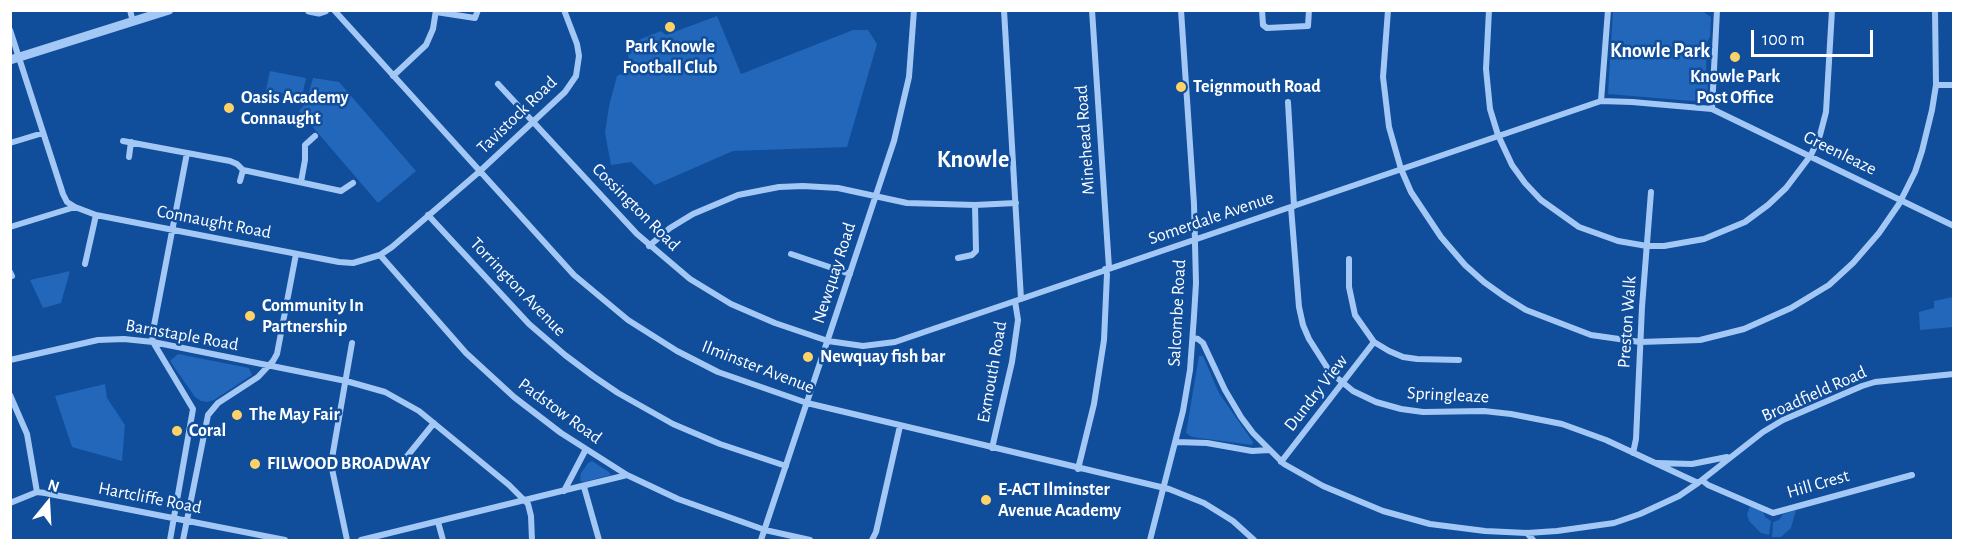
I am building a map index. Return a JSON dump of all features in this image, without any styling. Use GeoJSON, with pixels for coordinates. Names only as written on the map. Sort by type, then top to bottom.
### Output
{"type":"FeatureCollection","features":[{"type":"Feature","properties":{"kind":"street"},"geometry":{"type":"LineString","coordinates":[[130,10],[133,22]]}},
{"type":"Feature","properties":{"kind":"street"},"geometry":{"type":"LineString","coordinates":[[15,59],[169,10]]}},
{"type":"Feature","properties":{"kind":"street"},"geometry":{"type":"LineString","coordinates":[[309,10],[319,12],[325,10]]}},
{"type":"Feature","properties":{"kind":"street","name":"Ilminster Avenue"},"geometry":{"type":"LineString","coordinates":[[334,10],[573,275],[628,320],[677,351],[718,372],[807,403],[1164,489],[1204,503],[1233,521],[1254,540]]}},
{"type":"Feature","properties":{"kind":"street"},"geometry":{"type":"LineString","coordinates":[[393,76],[426,45],[433,29],[436,11],[475,18],[478,10]]}},
{"type":"Feature","properties":{"kind":"street","name":"Tavistock Road"},"geometry":{"type":"LineString","coordinates":[[479,172],[565,92],[576,76],[579,56],[577,44],[564,10]]}},
{"type":"Feature","properties":{"kind":"street","name":"Newquay Road"},"geometry":{"type":"LineString","coordinates":[[761,540],[894,141],[906,88],[914,10]]}},
{"type":"Feature","properties":{"kind":"street","name":"Exmouth Road"},"geometry":{"type":"LineString","coordinates":[[993,448],[1012,362],[1018,320],[1016,203],[1004,10]]}},
{"type":"Feature","properties":{"kind":"street","name":"Minehead Road"},"geometry":{"type":"LineString","coordinates":[[1078,469],[1094,404],[1104,340],[1107,283],[1092,10]]}},
{"type":"Feature","properties":{"kind":"street","name":"Salcombe Road"},"geometry":{"type":"LineString","coordinates":[[1150,540],[1176,442],[1193,338],[1196,283],[1195,240],[1181,10]]}},
{"type":"Feature","properties":{"kind":"street"},"geometry":{"type":"LineString","coordinates":[[1262,10],[1263,24],[1267,28],[1308,26],[1309,10]]}},
{"type":"Feature","properties":{"kind":"street"},"geometry":{"type":"LineString","coordinates":[[1388,10],[1384,54],[1384,101],[1389,127],[1401,169],[1411,192],[1441,237],[1465,265],[1498,292],[1526,310],[1591,335],[1640,342],[1677,342],[1724,335],[1744,329],[1791,308],[1829,285],[1853,263],[1879,233],[1901,200],[1922,152],[1936,85],[1935,10]]}},
{"type":"Feature","properties":{"kind":"street"},"geometry":{"type":"LineString","coordinates":[[1489,10],[1486,88],[1498,135],[1512,165],[1541,200],[1579,227],[1618,241],[1647,246],[1689,243],[1735,227],[1758,213],[1796,176],[1811,156],[1826,112],[1832,10]]}},
{"type":"Feature","properties":{"kind":"street"},"geometry":{"type":"LineString","coordinates":[[1601,102],[1608,10]]}},
{"type":"Feature","properties":{"kind":"street"},"geometry":{"type":"LineString","coordinates":[[1712,109],[1717,10]]}},
{"type":"Feature","properties":{"kind":"street"},"geometry":{"type":"LineString","coordinates":[[10,30],[15,59],[63,194],[75,207]]}},
{"type":"Feature","properties":{"kind":"street","name":"Cossington Road"},"geometry":{"type":"LineString","coordinates":[[498,84],[649,246],[690,279],[731,304],[775,323],[828,341]]}},
{"type":"Feature","properties":{"kind":"street"},"geometry":{"type":"LineString","coordinates":[[1936,85],[1953,85]]}},
{"type":"Feature","properties":{"kind":"street","name":"Springleaze"},"geometry":{"type":"LineString","coordinates":[[1288,102],[1299,307],[1303,325],[1318,356],[1329,372],[1353,391],[1376,402],[1401,409],[1423,412],[1484,411],[1562,424],[1606,440],[1701,482]]}},
{"type":"Feature","properties":{"kind":"street","name":"Somerdale Avenue"},"geometry":{"type":"LineString","coordinates":[[828,341],[863,346],[895,342],[1498,135],[1601,102]]}},
{"type":"Feature","properties":{"kind":"street","name":"Greenleaze"},"geometry":{"type":"LineString","coordinates":[[1601,102],[1640,102],[1712,109],[1953,226]]}},
{"type":"Feature","properties":{"kind":"street"},"geometry":{"type":"LineString","coordinates":[[10,143],[43,133]]}},
{"type":"Feature","properties":{"kind":"street"},"geometry":{"type":"LineString","coordinates":[[301,182],[305,145],[315,136]]}},
{"type":"Feature","properties":{"kind":"street"},"geometry":{"type":"LineString","coordinates":[[123,141],[230,161],[243,170],[341,191],[353,183]]}},
{"type":"Feature","properties":{"kind":"street"},"geometry":{"type":"LineString","coordinates":[[129,157],[131,142]]}},
{"type":"Feature","properties":{"kind":"street"},"geometry":{"type":"LineString","coordinates":[[170,540],[193,409],[153,342],[152,329],[187,153]]}},
{"type":"Feature","properties":{"kind":"street"},"geometry":{"type":"LineString","coordinates":[[240,181],[243,170]]}},
{"type":"Feature","properties":{"kind":"street","name":"Connaught Road"},"geometry":{"type":"LineString","coordinates":[[75,207],[96,215],[353,263],[380,255],[399,242],[479,172]]}},
{"type":"Feature","properties":{"kind":"street"},"geometry":{"type":"LineString","coordinates":[[649,246],[670,228],[693,214],[738,195],[758,190],[825,186],[907,204],[1016,203]]}},
{"type":"Feature","properties":{"kind":"street","name":"Preston Walk"},"geometry":{"type":"LineString","coordinates":[[1633,453],[1636,439],[1640,342],[1651,192]]}},
{"type":"Feature","properties":{"kind":"street"},"geometry":{"type":"LineString","coordinates":[[958,258],[972,255],[976,251],[975,205]]}},
{"type":"Feature","properties":{"kind":"street"},"geometry":{"type":"LineString","coordinates":[[10,227],[75,207]]}},
{"type":"Feature","properties":{"kind":"street"},"geometry":{"type":"LineString","coordinates":[[85,264],[96,215]]}},
{"type":"Feature","properties":{"kind":"street","name":"Torrington Avenue"},"geometry":{"type":"LineString","coordinates":[[428,215],[529,324],[593,376],[673,424],[720,444],[786,466]]}},
{"type":"Feature","properties":{"kind":"street"},"geometry":{"type":"LineString","coordinates":[[183,540],[208,416],[218,403],[270,366],[277,354],[296,254]]}},
{"type":"Feature","properties":{"kind":"street"},"geometry":{"type":"LineString","coordinates":[[791,254],[850,274]]}},
{"type":"Feature","properties":{"kind":"street","name":"Padstow Road"},"geometry":{"type":"LineString","coordinates":[[380,255],[487,374],[538,416],[586,449],[627,475],[705,509],[765,530],[810,540]]}},
{"type":"Feature","properties":{"kind":"street"},"geometry":{"type":"LineString","coordinates":[[1349,259],[1349,287],[1355,315],[1374,342],[1403,357],[1460,360]]}},
{"type":"Feature","properties":{"kind":"street","name":"Broadfield Road"},"geometry":{"type":"LineString","coordinates":[[1193,338],[1203,343],[1225,390],[1241,417],[1281,462],[1346,497],[1406,518],[1454,528],[1527,533],[1614,523],[1659,506],[1701,482],[1763,432],[1783,420],[1862,386],[1900,378],[1953,374]]}},
{"type":"Feature","properties":{"kind":"street","name":"Barnstaple Road"},"geometry":{"type":"LineString","coordinates":[[10,360],[98,340],[124,339],[153,342],[346,381],[394,395],[410,404],[508,485],[524,501]]}},
{"type":"Feature","properties":{"kind":"street","name":"Dundry View"},"geometry":{"type":"LineString","coordinates":[[1281,462],[1374,342]]}},
{"type":"Feature","properties":{"kind":"street"},"geometry":{"type":"LineString","coordinates":[[347,540],[330,464],[352,343]]}},
{"type":"Feature","properties":{"kind":"street"},"geometry":{"type":"LineString","coordinates":[[10,395],[27,434],[37,492],[10,503]]}},
{"type":"Feature","properties":{"kind":"street"},"geometry":{"type":"LineString","coordinates":[[404,460],[434,423]]}},
{"type":"Feature","properties":{"kind":"street"},"geometry":{"type":"LineString","coordinates":[[872,540],[876,532],[900,426]]}},
{"type":"Feature","properties":{"kind":"street"},"geometry":{"type":"LineString","coordinates":[[1176,442],[1213,444],[1252,451],[1269,450]]}},
{"type":"Feature","properties":{"kind":"street"},"geometry":{"type":"LineString","coordinates":[[564,491],[586,449]]}},
{"type":"Feature","properties":{"kind":"street","name":"Broadfield Road"},"geometry":{"type":"LineString","coordinates":[[1654,463],[1692,464],[1730,457]]}},
{"type":"Feature","properties":{"kind":"street"},"geometry":{"type":"LineString","coordinates":[[361,540],[627,475]]}},
{"type":"Feature","properties":{"kind":"street","name":"Hill Crest"},"geometry":{"type":"LineString","coordinates":[[1701,482],[1773,513],[1912,475]]}},
{"type":"Feature","properties":{"kind":"street"},"geometry":{"type":"LineString","coordinates":[[584,487],[598,540]]}},
{"type":"Feature","properties":{"kind":"street","name":"Hartcliffe Road"},"geometry":{"type":"LineString","coordinates":[[37,492],[285,540]]}},
{"type":"Feature","properties":{"kind":"street"},"geometry":{"type":"LineString","coordinates":[[524,501],[528,504],[531,516],[532,540]]}},
{"type":"Feature","properties":{"kind":"street"},"geometry":{"type":"LineString","coordinates":[[438,522],[443,540]]}},
{"type":"Feature","properties":{"kind":"street"},"geometry":{"type":"LineString","coordinates":[[1527,533],[1533,540]]}},
{"type":"Feature","properties":{"kind":"shaded area"},"geometry":{"type":"Polygon","coordinates":[[[1613,11],[1702,11],[1711,17],[1710,37],[1707,42],[1707,100],[1692,101],[1608,94],[1613,11]]]}},
{"type":"Feature","properties":{"kind":"shaded area"},"geometry":{"type":"Polygon","coordinates":[[[717,16],[741,74],[853,30],[868,30],[877,44],[847,147],[733,151],[655,185],[631,162],[611,165],[605,133],[617,76],[631,69],[626,45],[661,31],[666,35],[717,16]]]}},
{"type":"Feature","properties":{"kind":"shaded area"},"geometry":{"type":"Polygon","coordinates":[[[270,71],[306,78],[302,97],[266,90],[270,71]]]}},
{"type":"Feature","properties":{"kind":"shaded area"},"geometry":{"type":"Polygon","coordinates":[[[313,78],[339,82],[416,171],[378,203],[299,111],[306,103],[313,78]]]}},
{"type":"Feature","properties":{"kind":"shaded area"},"geometry":{"type":"Polygon","coordinates":[[[70,271],[61,303],[43,308],[30,280],[70,271]]]}},
{"type":"Feature","properties":{"kind":"shaded area"},"geometry":{"type":"Polygon","coordinates":[[[1953,297],[1953,327],[1920,330],[1919,312],[1934,308],[1934,301],[1953,297]]]}},
{"type":"Feature","properties":{"kind":"shaded area"},"geometry":{"type":"Polygon","coordinates":[[[178,354],[249,368],[252,375],[214,400],[201,401],[195,397],[170,361],[178,354]]]}},
{"type":"Feature","properties":{"kind":"shaded area"},"geometry":{"type":"Polygon","coordinates":[[[1199,356],[1203,356],[1219,393],[1253,442],[1252,445],[1192,437],[1186,433],[1199,356]]]}},
{"type":"Feature","properties":{"kind":"shaded area"},"geometry":{"type":"Polygon","coordinates":[[[105,384],[107,398],[125,425],[122,461],[72,447],[55,396],[105,384]]]}},
{"type":"Feature","properties":{"kind":"shaded area"},"geometry":{"type":"Polygon","coordinates":[[[592,461],[611,475],[580,481],[581,473],[592,461]]]}},
{"type":"Feature","properties":{"kind":"shaded area"},"geometry":{"type":"Polygon","coordinates":[[[1750,506],[1763,511],[1765,517],[1771,521],[1769,535],[1761,533],[1749,521],[1747,514],[1750,506]]]}},
{"type":"Feature","properties":{"kind":"shaded area"},"geometry":{"type":"Polygon","coordinates":[[[1796,510],[1791,528],[1781,537],[1772,537],[1773,522],[1779,520],[1783,514],[1796,510]]]}},
{"type":"Feature","properties":{"kind":"place","name":"Park Knowle Football Club"},"geometry":{"type":"Point","coordinates":[670,27]}},
{"type":"Feature","properties":{"kind":"place","name":"Knowle Park Post Office"},"geometry":{"type":"Point","coordinates":[1735,57]}},
{"type":"Feature","properties":{"kind":"place","name":"Teignmouth Road"},"geometry":{"type":"Point","coordinates":[1181,87]}},
{"type":"Feature","properties":{"kind":"place","name":"Oasis Academy Connaught"},"geometry":{"type":"Point","coordinates":[229,108]}},
{"type":"Feature","properties":{"kind":"place","name":"Community In Partnership"},"geometry":{"type":"Point","coordinates":[250,316]}},
{"type":"Feature","properties":{"kind":"place","name":"Newquay fish bar"},"geometry":{"type":"Point","coordinates":[808,357]}},
{"type":"Feature","properties":{"kind":"place","name":"The May Fair"},"geometry":{"type":"Point","coordinates":[237,415]}},
{"type":"Feature","properties":{"kind":"place","name":"Coral"},"geometry":{"type":"Point","coordinates":[177,431]}},
{"type":"Feature","properties":{"kind":"place","name":"FILWOOD BROADWAY"},"geometry":{"type":"Point","coordinates":[255,464]}},
{"type":"Feature","properties":{"kind":"place","name":"E-ACT Ilminster Avenue Academy"},"geometry":{"type":"Point","coordinates":[986,500]}},
{"type":"Feature","properties":{"kind":"district","name":"Knowle Park"},"geometry":{"type":"Point","coordinates":[1660,51]}},
{"type":"Feature","properties":{"kind":"district","name":"Knowle"},"geometry":{"type":"Point","coordinates":[973,160]}}]}
